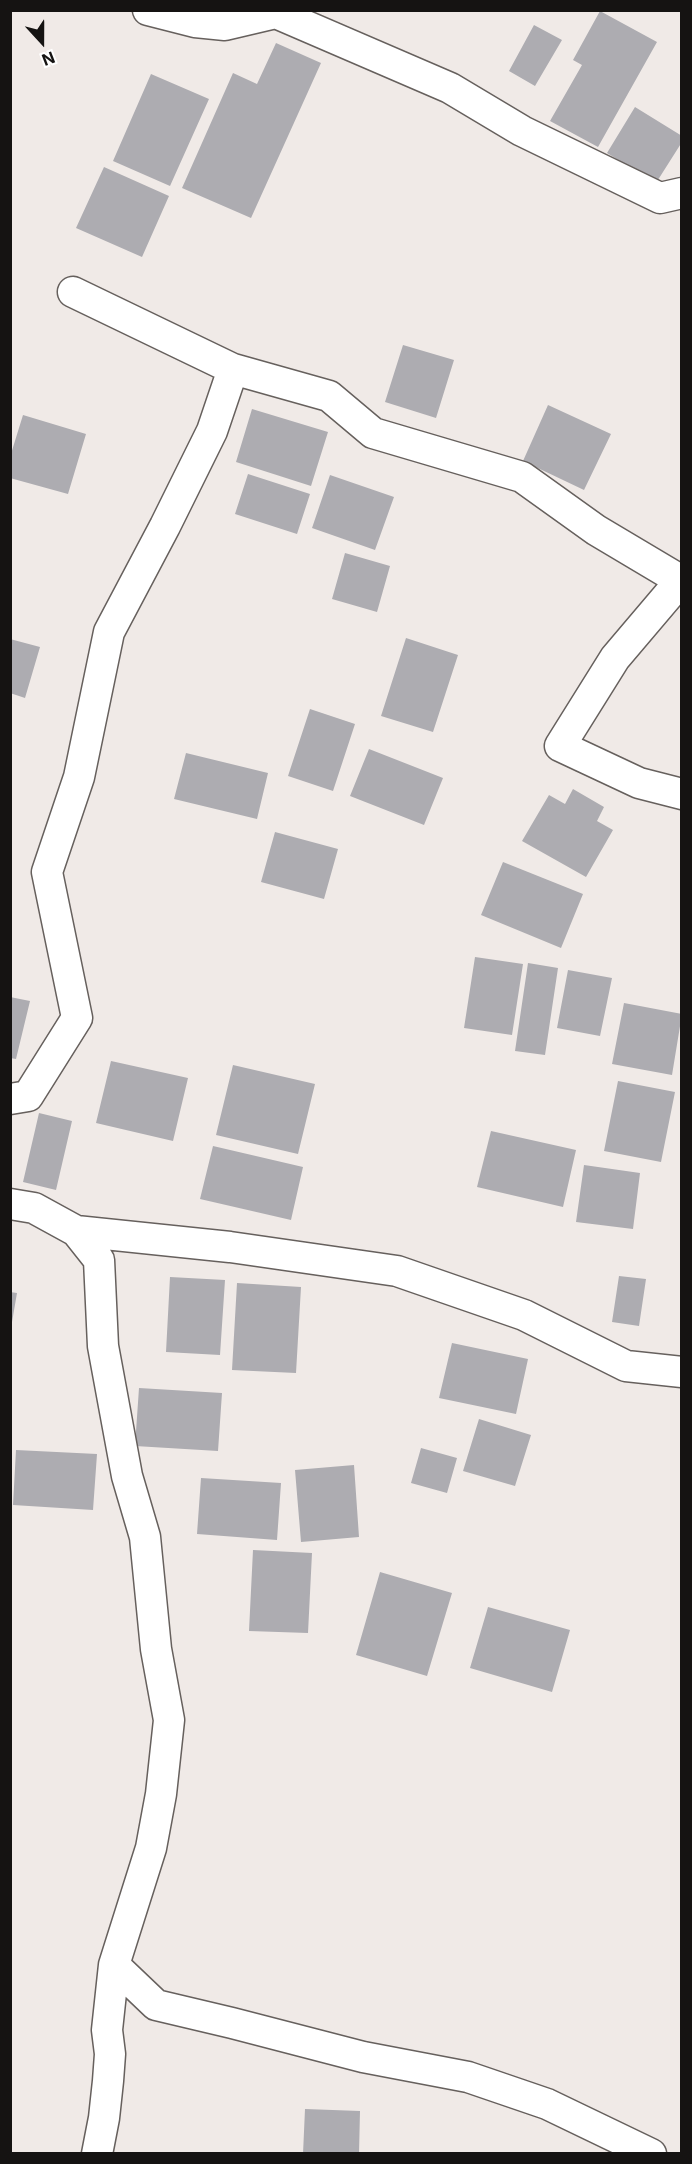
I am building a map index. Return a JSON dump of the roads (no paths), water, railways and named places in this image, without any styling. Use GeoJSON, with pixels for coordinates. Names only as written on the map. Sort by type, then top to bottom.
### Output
{"type":"FeatureCollection","features":[{"type":"Feature","properties":{"kind":"street"},"geometry":{"type":"LineString","coordinates":[[148,10],[195,22],[225,25],[276,12],[450,88],[522,131],[660,198],[681,193]]}},
{"type":"Feature","properties":{"kind":"street"},"geometry":{"type":"LineString","coordinates":[[73,292],[233,369],[329,396],[373,433],[522,477],[596,530],[681,579],[615,658],[560,746],[639,783],[681,794]]}},
{"type":"Feature","properties":{"kind":"street"},"geometry":{"type":"LineString","coordinates":[[10,1099],[28,1096],[77,1018],[47,872],[79,777],[109,632],[212,431],[233,369]]}},
{"type":"Feature","properties":{"kind":"street"},"geometry":{"type":"LineString","coordinates":[[10,1204],[34,1208],[76,1231],[230,1247],[397,1271],[524,1315],[626,1366],[681,1372]]}},
{"type":"Feature","properties":{"kind":"street"},"geometry":{"type":"LineString","coordinates":[[76,1231],[99,1260],[103,1346],[127,1476],[145,1537],[156,1649],[169,1720],[161,1794],[151,1848],[114,1965],[107,2031],[110,2054],[108,2081],[97,2154]]}},
{"type":"Feature","properties":{"kind":"street"},"geometry":{"type":"LineString","coordinates":[[114,1965],[156,2005],[363,2057],[468,2077],[546,2104],[651,2154]]}}]}
